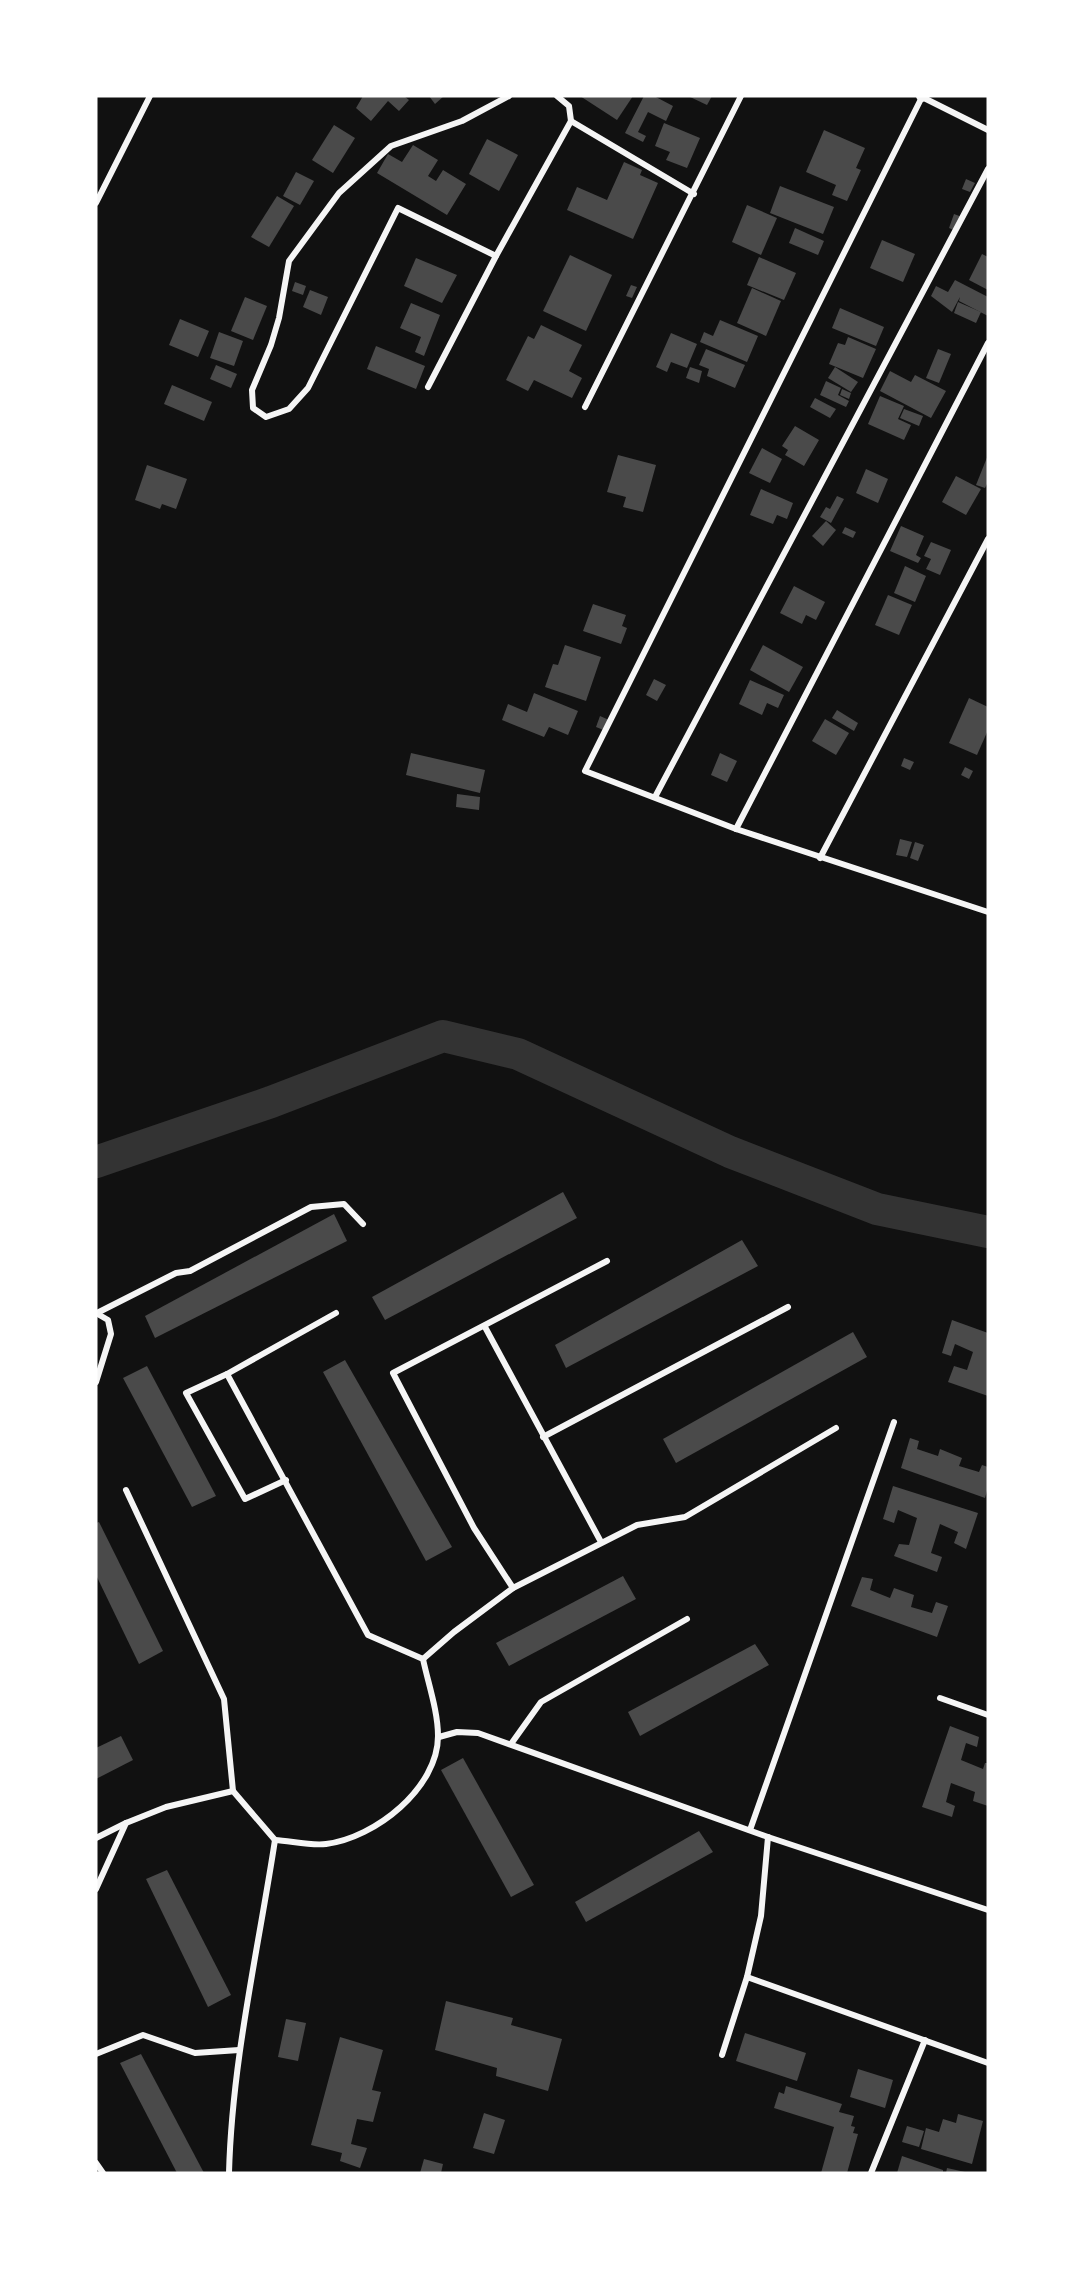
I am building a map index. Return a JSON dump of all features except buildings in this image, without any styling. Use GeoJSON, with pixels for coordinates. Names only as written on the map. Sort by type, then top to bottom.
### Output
{"type":"FeatureCollection","features":[{"type":"Feature","properties":{"kind":"street"},"geometry":{"type":"LineString","coordinates":[[96,203],[150,96]]}},
{"type":"Feature","properties":{"kind":"street"},"geometry":{"type":"LineString","coordinates":[[496,256],[398,208],[308,388],[289,409],[266,417],[253,408],[252,390],[279,318],[289,261],[339,193],[391,146],[462,121],[509,96]]}},
{"type":"Feature","properties":{"kind":"street"},"geometry":{"type":"LineString","coordinates":[[428,387],[496,256],[571,122],[569,106],[557,96]]}},
{"type":"Feature","properties":{"kind":"street"},"geometry":{"type":"LineString","coordinates":[[585,407],[694,194],[741,96]]}},
{"type":"Feature","properties":{"kind":"street"},"geometry":{"type":"LineString","coordinates":[[988,130],[921,96],[585,771],[736,829],[988,912]]}},
{"type":"Feature","properties":{"kind":"street"},"geometry":{"type":"LineString","coordinates":[[571,122],[694,194]]}},
{"type":"Feature","properties":{"kind":"street"},"geometry":{"type":"LineString","coordinates":[[655,797],[988,169]]}},
{"type":"Feature","properties":{"kind":"street"},"geometry":{"type":"LineString","coordinates":[[736,829],[988,343]]}},
{"type":"Feature","properties":{"kind":"street"},"geometry":{"type":"LineString","coordinates":[[819,858],[988,538]]}},
{"type":"Feature","properties":{"kind":"street"},"geometry":{"type":"LineString","coordinates":[[97,1313],[176,1274],[190,1271],[311,1207],[344,1204],[363,1224]]}},
{"type":"Feature","properties":{"kind":"street"},"geometry":{"type":"LineString","coordinates":[[513,1588],[474,1528],[393,1373],[485,1327],[607,1261]]}},
{"type":"Feature","properties":{"kind":"street"},"geometry":{"type":"LineString","coordinates":[[543,1437],[788,1307]]}},
{"type":"Feature","properties":{"kind":"street"},"geometry":{"type":"LineString","coordinates":[[96,1382],[111,1334],[108,1320],[97,1313]]}},
{"type":"Feature","properties":{"kind":"street"},"geometry":{"type":"LineString","coordinates":[[286,1480],[245,1499],[186,1393],[227,1374],[336,1313]]}},
{"type":"Feature","properties":{"kind":"street"},"geometry":{"type":"LineString","coordinates":[[485,1327],[601,1542]]}},
{"type":"Feature","properties":{"kind":"street"},"geometry":{"type":"LineString","coordinates":[[227,1374],[368,1635],[423,1659]]}},
{"type":"Feature","properties":{"kind":"street"},"geometry":{"type":"LineString","coordinates":[[750,1830],[894,1422]]}},
{"type":"Feature","properties":{"kind":"street"},"geometry":{"type":"LineString","coordinates":[[423,1659],[454,1632],[513,1588],[637,1525],[685,1517],[836,1428]]}},
{"type":"Feature","properties":{"kind":"street"},"geometry":{"type":"LineString","coordinates":[[126,1490],[224,1699],[233,1791],[275,1840],[326,1844],[369,1830],[403,1808],[428,1776],[438,1737],[423,1659]]}},
{"type":"Feature","properties":{"kind":"street"},"geometry":{"type":"LineString","coordinates":[[511,1744],[542,1702],[687,1619]]}},
{"type":"Feature","properties":{"kind":"street"},"geometry":{"type":"LineString","coordinates":[[940,1698],[988,1715]]}},
{"type":"Feature","properties":{"kind":"street"},"geometry":{"type":"LineString","coordinates":[[438,1737],[457,1732],[478,1733],[768,1837],[988,1910]]}},
{"type":"Feature","properties":{"kind":"street"},"geometry":{"type":"LineString","coordinates":[[96,1838],[166,1807],[233,1791]]}},
{"type":"Feature","properties":{"kind":"street"},"geometry":{"type":"LineString","coordinates":[[96,1889],[126,1823]]}},
{"type":"Feature","properties":{"kind":"street"},"geometry":{"type":"LineString","coordinates":[[722,2055],[747,1977],[760,1916],[768,1837]]}},
{"type":"Feature","properties":{"kind":"street"},"geometry":{"type":"LineString","coordinates":[[229,2173],[230,2132],[239,2050],[275,1840]]}},
{"type":"Feature","properties":{"kind":"street"},"geometry":{"type":"LineString","coordinates":[[747,1977],[988,2063]]}},
{"type":"Feature","properties":{"kind":"street"},"geometry":{"type":"LineString","coordinates":[[96,2054],[143,2035],[195,2053],[239,2050]]}},
{"type":"Feature","properties":{"kind":"street"},"geometry":{"type":"LineString","coordinates":[[871,2173],[925,2040]]}},
{"type":"Feature","properties":{"kind":"street"},"geometry":{"type":"LineString","coordinates":[[96,2163],[103,2173]]}},
{"type":"Feature","properties":{"kind":"waterway"},"geometry":{"type":"LineString","coordinates":[[96,1162],[271,1102],[443,1036],[518,1054],[730,1152],[877,1209],[988,1232]]}}]}
